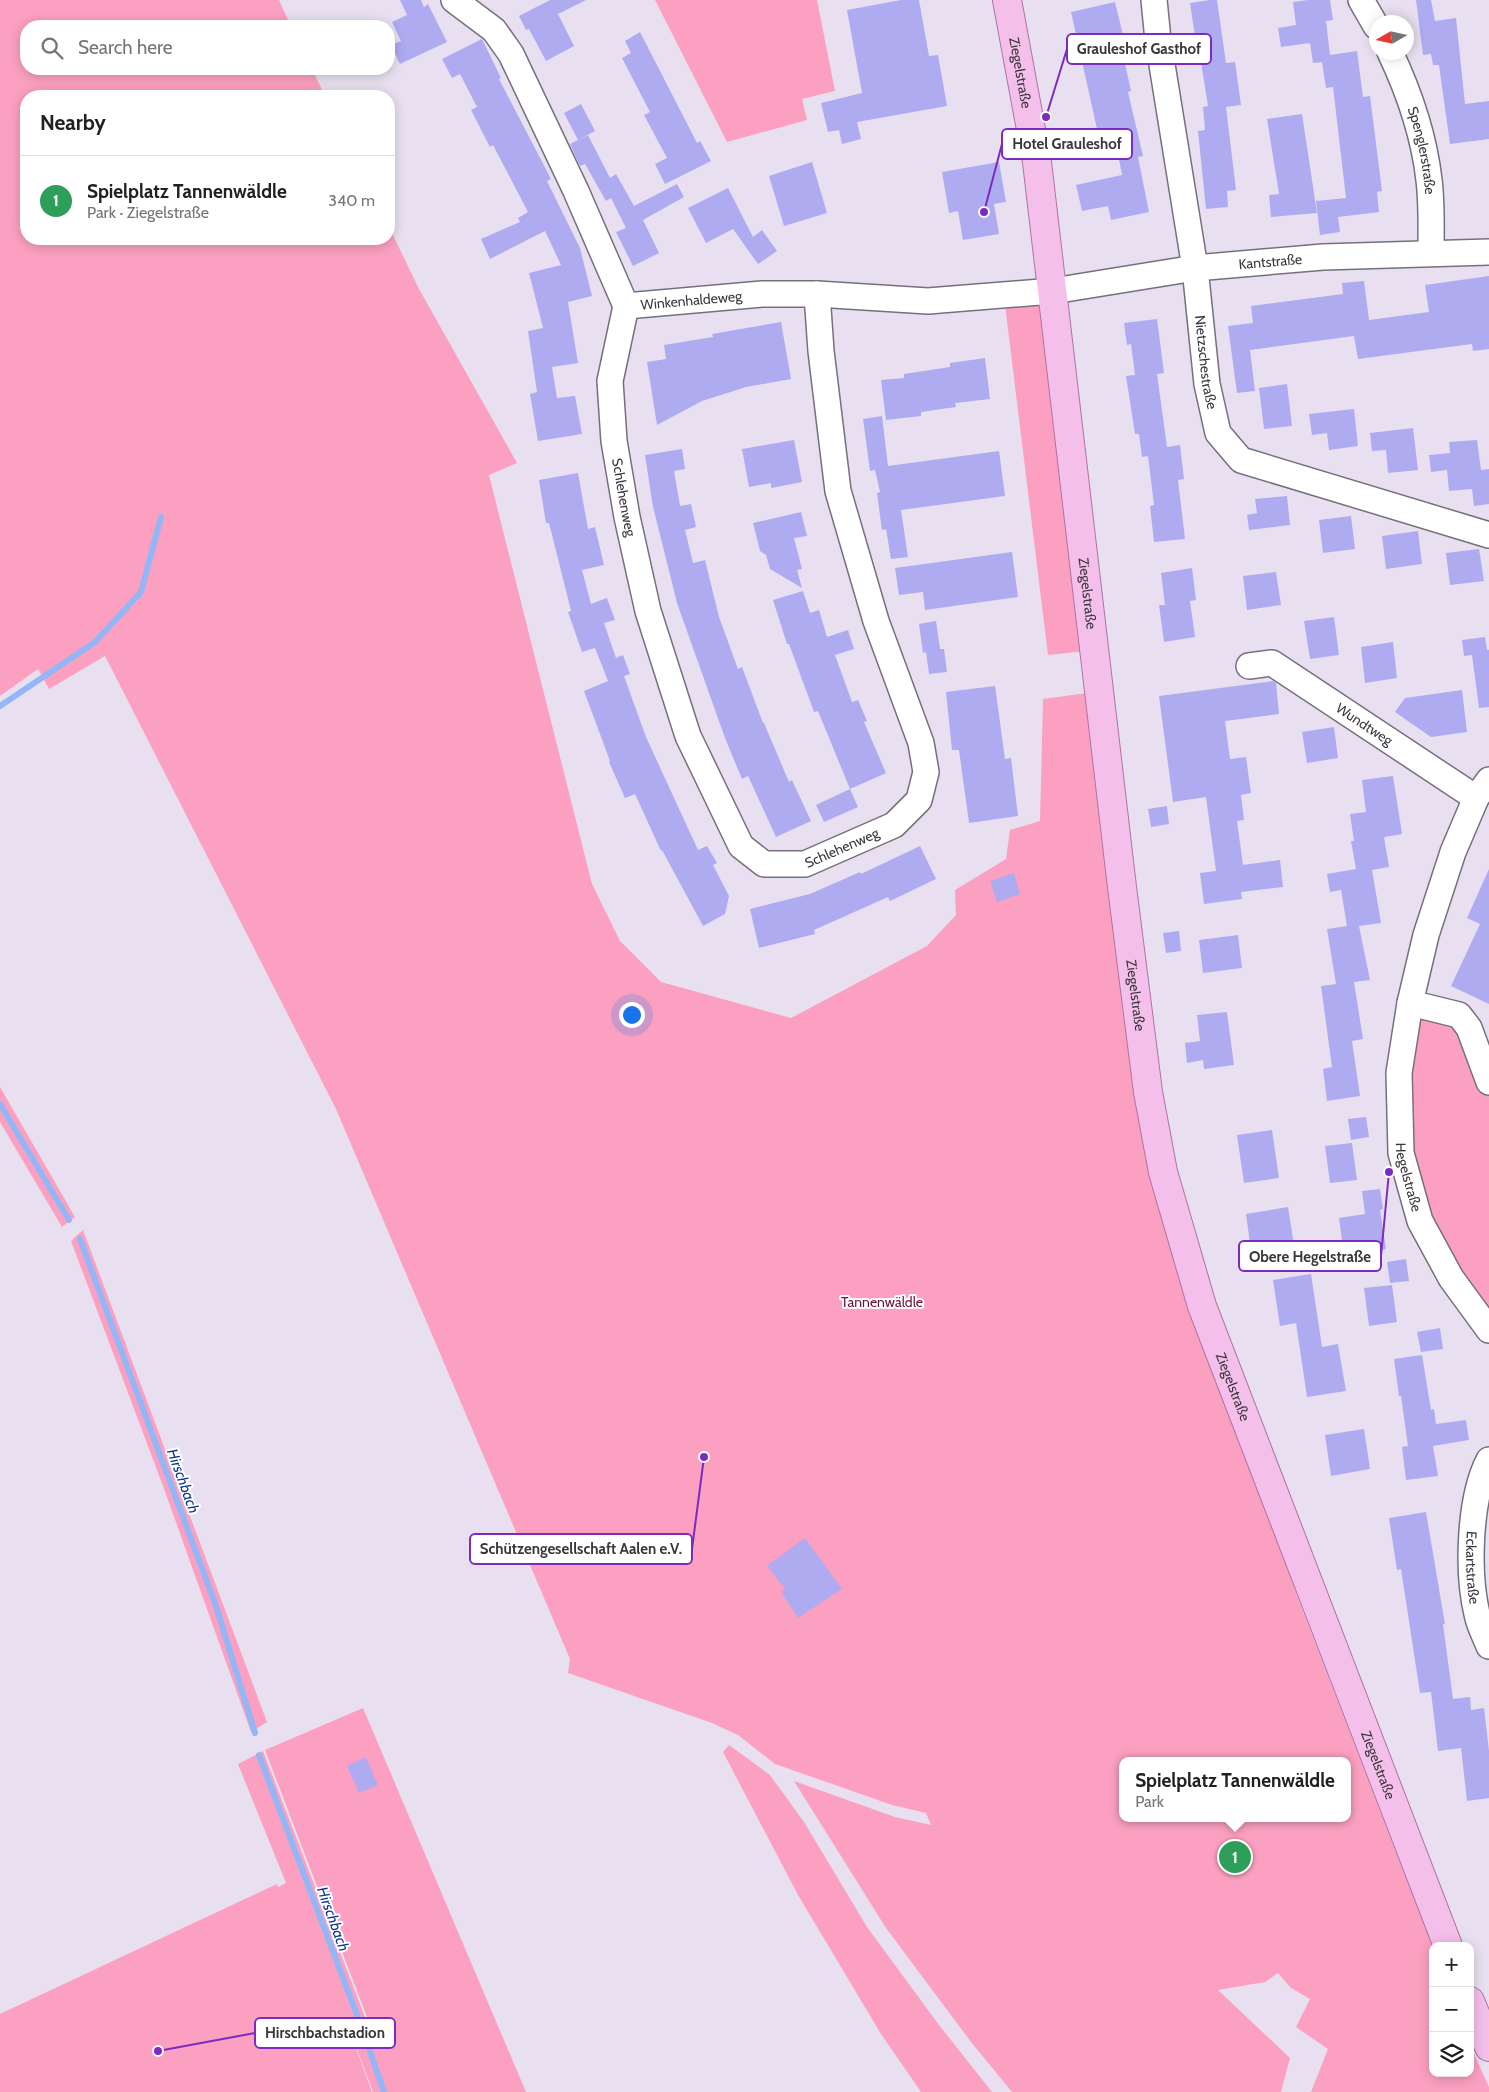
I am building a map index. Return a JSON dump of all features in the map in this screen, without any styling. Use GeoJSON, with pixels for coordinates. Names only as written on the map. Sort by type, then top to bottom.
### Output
{"type":"FeatureCollection","features":[{"type":"Feature","properties":{"kind":"main road","name":"Ziegelstraße"},"geometry":{"type":"LineString","coordinates":[[1007,0],[1037,162],[1122,886],[1148,1092],[1163,1172],[1202,1306],[1446,1942]]}},
{"type":"Feature","properties":{"kind":"main road"},"geometry":{"type":"LineString","coordinates":[[1474,2011],[1489,2047]]}},
{"type":"Feature","properties":{"kind":"street","name":"Winkenhaldeweg"},"geometry":{"type":"LineString","coordinates":[[454,0],[494,30],[511,54],[576,191],[626,306],[762,294],[817,294],[928,301],[1052,291]]}},
{"type":"Feature","properties":{"kind":"street","name":"Nietzschestraße"},"geometry":{"type":"LineString","coordinates":[[1154,0],[1158,40],[1195,268],[1207,384],[1218,433],[1241,460],[1489,535]]}},
{"type":"Feature","properties":{"kind":"street"},"geometry":{"type":"LineString","coordinates":[[1361,0],[1370,15]]}},
{"type":"Feature","properties":{"kind":"street","name":"Spenglerstraße"},"geometry":{"type":"LineString","coordinates":[[1394,60],[1406,85],[1420,132],[1429,180],[1431,253]]}},
{"type":"Feature","properties":{"kind":"street","name":"Kantstraße"},"geometry":{"type":"LineString","coordinates":[[1052,291],[1195,268],[1323,257],[1489,252]]}},
{"type":"Feature","properties":{"kind":"street","name":"Schlehenweg"},"geometry":{"type":"LineString","coordinates":[[626,306],[610,381],[612,424],[627,517],[648,611],[688,736],[741,846],[764,864],[805,864],[894,825],[920,800],[926,772],[921,743],[876,621],[838,491],[821,351],[817,294]]}},
{"type":"Feature","properties":{"kind":"street","name":"Wundtweg"},"geometry":{"type":"LineString","coordinates":[[1250,666],[1272,663],[1483,789]]}},
{"type":"Feature","properties":{"kind":"street","name":"Hegelstraße"},"geometry":{"type":"LineString","coordinates":[[1483,789],[1454,852],[1426,936],[1410,1003],[1399,1073],[1401,1154],[1420,1221],[1451,1278],[1489,1330]]}},
{"type":"Feature","properties":{"kind":"street"},"geometry":{"type":"LineString","coordinates":[[1410,1003],[1459,1015],[1469,1028],[1489,1082]]}},
{"type":"Feature","properties":{"kind":"street","name":"Eckartstraße"},"geometry":{"type":"LineString","coordinates":[[1489,1460],[1484,1468],[1474,1512],[1471,1565],[1477,1614],[1489,1646]]}},
{"type":"Feature","properties":{"kind":"green space","name":"Tannenwäldle"},"geometry":{"type":"Polygon","coordinates":[[[0,0],[279,0],[288,20],[20,20],[20,75],[315,75],[322,90],[20,90],[20,245],[395,245],[395,239],[419,289],[517,463],[489,475],[592,884],[620,941],[661,982],[791,1018],[927,946],[956,915],[955,890],[1006,859],[1010,830],[1040,821],[1043,699],[1087,693],[1185,1280],[1299,1601],[1431,1942],[1429,1942],[1429,2077],[1474,2077],[1474,2054],[1489,2087],[1489,2092],[1311,2092],[1328,2049],[1296,2027],[1310,1999],[1291,1988],[1278,1973],[1265,1982],[1218,1990],[1290,2058],[1281,2092],[1012,2092],[971,2042],[886,1928],[794,1781],[895,1817],[931,1825],[926,1813],[892,1805],[775,1764],[738,1735],[712,1723],[568,1673],[570,1659],[336,1109],[105,656],[49,689],[38,669],[0,696],[0,0]]]}},
{"type":"Feature","properties":{"kind":"green space"},"geometry":{"type":"Polygon","coordinates":[[[655,0],[817,0],[835,91],[802,99],[807,120],[727,142],[655,0]]]}},
{"type":"Feature","properties":{"kind":"green space"},"geometry":{"type":"Polygon","coordinates":[[[1044,301],[1086,651],[1048,655],[1005,305],[1044,301]]]}},
{"type":"Feature","properties":{"kind":"green space"},"geometry":{"type":"Polygon","coordinates":[[[1410,1003],[1459,1015],[1489,1082],[1489,1330],[1451,1278],[1401,1153],[1410,1003]]]}},
{"type":"Feature","properties":{"kind":"green space"},"geometry":{"type":"Polygon","coordinates":[[[0,1087],[75,1217],[62,1227],[0,1122],[0,1087]]]}},
{"type":"Feature","properties":{"kind":"green space"},"geometry":{"type":"Polygon","coordinates":[[[83,1230],[267,1722],[251,1732],[163,1486],[71,1241],[83,1230]]]}},
{"type":"Feature","properties":{"kind":"green space"},"geometry":{"type":"Polygon","coordinates":[[[363,1708],[526,2092],[373,2092],[354,2041],[369,2032],[370,2025],[265,1750],[363,1708]]]}},
{"type":"Feature","properties":{"kind":"green space"},"geometry":{"type":"Polygon","coordinates":[[[729,1745],[770,1775],[804,1822],[867,1927],[939,2025],[992,2092],[921,2092],[881,2034],[798,1895],[723,1752],[729,1745]]]}},
{"type":"Feature","properties":{"kind":"green space"},"geometry":{"type":"Polygon","coordinates":[[[263,1751],[368,2025],[366,2031],[353,2040],[372,2092],[0,2092],[0,2014],[277,1884],[278,1887],[286,1883],[238,1764],[263,1751]]]}},
{"type":"Feature","properties":{"kind":"building"},"geometry":{"type":"Polygon","coordinates":[[[400,0],[421,0],[424,7],[428,4],[447,42],[400,64],[395,53],[395,43],[401,41],[395,28],[395,21],[407,15],[400,0]]]}},
{"type":"Feature","properties":{"kind":"building"},"geometry":{"type":"Polygon","coordinates":[[[550,0],[586,0],[558,14],[574,46],[546,61],[529,29],[526,30],[519,16],[550,0]]]}},
{"type":"Feature","properties":{"kind":"building"},"geometry":{"type":"Polygon","coordinates":[[[901,0],[919,0],[929,56],[938,55],[947,106],[857,122],[861,139],[842,144],[839,130],[828,132],[821,103],[862,93],[847,10],[901,0]]]}},
{"type":"Feature","properties":{"kind":"building"},"geometry":{"type":"Polygon","coordinates":[[[1217,0],[1226,63],[1235,62],[1241,105],[1226,107],[1236,190],[1227,191],[1228,207],[1206,209],[1198,131],[1205,130],[1203,107],[1208,106],[1190,3],[1217,0]]]}},
{"type":"Feature","properties":{"kind":"building"},"geometry":{"type":"Polygon","coordinates":[[[1330,0],[1333,20],[1326,21],[1330,55],[1357,51],[1363,97],[1370,96],[1382,191],[1377,192],[1379,212],[1338,217],[1340,232],[1320,235],[1316,201],[1346,198],[1333,87],[1326,88],[1322,62],[1313,63],[1310,43],[1281,47],[1278,28],[1296,25],[1293,2],[1330,0]]]}},
{"type":"Feature","properties":{"kind":"building"},"geometry":{"type":"Polygon","coordinates":[[[1416,0],[1431,0],[1435,21],[1456,18],[1465,104],[1489,101],[1489,139],[1450,144],[1439,65],[1433,65],[1431,54],[1423,55],[1416,0]]]}},
{"type":"Feature","properties":{"kind":"building"},"geometry":{"type":"Polygon","coordinates":[[[1115,2],[1123,35],[1119,36],[1131,91],[1128,92],[1143,156],[1138,157],[1149,212],[1111,220],[1108,206],[1082,211],[1076,185],[1122,175],[1116,144],[1101,147],[1071,12],[1115,2]]]}},
{"type":"Feature","properties":{"kind":"building"},"geometry":{"type":"Polygon","coordinates":[[[640,32],[697,143],[700,141],[711,161],[665,184],[655,164],[667,158],[644,115],[650,112],[622,58],[631,53],[625,41],[640,32]]]}},
{"type":"Feature","properties":{"kind":"building"},"geometry":{"type":"Polygon","coordinates":[[[482,39],[501,78],[499,79],[551,179],[547,181],[580,248],[592,296],[568,302],[578,363],[552,367],[557,398],[575,396],[582,434],[538,441],[530,394],[537,392],[528,331],[543,328],[529,273],[561,265],[545,231],[490,259],[481,239],[520,222],[518,218],[528,212],[493,145],[490,147],[471,110],[477,107],[460,74],[452,78],[442,59],[482,39]]]}},
{"type":"Feature","properties":{"kind":"building"},"geometry":{"type":"Polygon","coordinates":[[[581,104],[595,131],[578,140],[564,113],[581,104]]]}},
{"type":"Feature","properties":{"kind":"building"},"geometry":{"type":"Polygon","coordinates":[[[1302,114],[1317,213],[1271,217],[1269,195],[1279,194],[1267,119],[1302,114]]]}},
{"type":"Feature","properties":{"kind":"building"},"geometry":{"type":"Polygon","coordinates":[[[588,135],[610,178],[616,174],[634,206],[677,184],[684,197],[643,220],[659,253],[633,266],[616,232],[626,228],[611,198],[606,201],[585,164],[580,166],[570,144],[588,135]]]}},
{"type":"Feature","properties":{"kind":"building"},"geometry":{"type":"Polygon","coordinates":[[[812,162],[827,213],[784,226],[769,176],[812,162]]]}},
{"type":"Feature","properties":{"kind":"building"},"geometry":{"type":"Polygon","coordinates":[[[999,162],[1006,202],[994,204],[999,234],[963,240],[958,211],[949,213],[942,172],[999,162]]]}},
{"type":"Feature","properties":{"kind":"building"},"geometry":{"type":"Polygon","coordinates":[[[728,188],[753,237],[762,230],[777,251],[758,264],[733,229],[706,243],[688,208],[728,188]]]}},
{"type":"Feature","properties":{"kind":"building"},"geometry":{"type":"Polygon","coordinates":[[[1489,276],[1489,349],[1473,351],[1472,344],[1358,359],[1354,336],[1250,350],[1255,391],[1237,393],[1228,326],[1253,323],[1251,306],[1343,294],[1342,283],[1364,281],[1369,320],[1429,312],[1425,285],[1489,276]]]}},
{"type":"Feature","properties":{"kind":"building"},"geometry":{"type":"Polygon","coordinates":[[[1157,319],[1164,373],[1157,374],[1167,447],[1180,445],[1184,479],[1178,480],[1185,539],[1154,542],[1150,506],[1154,505],[1148,456],[1142,457],[1139,434],[1135,434],[1126,376],[1135,375],[1131,344],[1127,345],[1124,323],[1157,319]]]}},
{"type":"Feature","properties":{"kind":"building"},"geometry":{"type":"Polygon","coordinates":[[[781,322],[791,379],[746,387],[702,401],[657,425],[647,362],[666,359],[664,345],[713,337],[712,334],[781,322]]]}},
{"type":"Feature","properties":{"kind":"building"},"geometry":{"type":"Polygon","coordinates":[[[985,358],[990,399],[955,403],[956,407],[921,412],[921,416],[886,420],[881,380],[904,378],[904,374],[950,367],[950,363],[985,358]]]}},
{"type":"Feature","properties":{"kind":"building"},"geometry":{"type":"Polygon","coordinates":[[[1287,384],[1292,426],[1264,429],[1259,388],[1287,384]]]}},
{"type":"Feature","properties":{"kind":"building"},"geometry":{"type":"Polygon","coordinates":[[[1354,409],[1358,446],[1329,450],[1327,433],[1312,435],[1309,414],[1354,409]]]}},
{"type":"Feature","properties":{"kind":"building"},"geometry":{"type":"Polygon","coordinates":[[[882,416],[888,466],[999,451],[1005,496],[901,510],[908,557],[891,559],[886,529],[882,530],[877,493],[880,492],[875,470],[870,471],[863,419],[882,416]]]}},
{"type":"Feature","properties":{"kind":"building"},"geometry":{"type":"Polygon","coordinates":[[[1413,428],[1418,470],[1388,473],[1386,450],[1372,451],[1370,433],[1413,428]]]}},
{"type":"Feature","properties":{"kind":"building"},"geometry":{"type":"Polygon","coordinates":[[[794,440],[802,482],[771,488],[771,483],[749,487],[742,449],[794,440]]]}},
{"type":"Feature","properties":{"kind":"building"},"geometry":{"type":"Polygon","coordinates":[[[1477,440],[1481,470],[1489,469],[1489,504],[1474,506],[1472,489],[1449,491],[1447,470],[1431,472],[1429,455],[1450,453],[1449,442],[1477,440]]]}},
{"type":"Feature","properties":{"kind":"building"},"geometry":{"type":"Polygon","coordinates":[[[682,449],[685,469],[674,471],[680,506],[691,504],[696,527],[685,530],[693,563],[705,560],[719,617],[738,669],[742,667],[763,723],[789,782],[792,780],[811,821],[776,837],[748,776],[742,779],[725,738],[677,603],[653,507],[645,455],[682,449]]]}},
{"type":"Feature","properties":{"kind":"building"},"geometry":{"type":"Polygon","coordinates":[[[578,473],[588,529],[595,527],[604,565],[582,570],[591,604],[607,598],[615,620],[604,623],[616,658],[623,655],[630,674],[624,676],[646,737],[698,850],[707,846],[717,863],[713,865],[729,896],[725,914],[703,926],[661,851],[635,794],[625,798],[609,762],[584,691],[608,681],[595,648],[582,652],[568,612],[571,611],[549,523],[546,523],[539,480],[578,473]]]}},
{"type":"Feature","properties":{"kind":"building"},"geometry":{"type":"Polygon","coordinates":[[[1287,496],[1290,525],[1249,530],[1247,515],[1257,513],[1255,499],[1287,496]]]}},
{"type":"Feature","properties":{"kind":"building"},"geometry":{"type":"Polygon","coordinates":[[[801,512],[807,536],[794,538],[802,569],[797,570],[802,588],[770,569],[766,555],[760,551],[753,523],[801,512]]]}},
{"type":"Feature","properties":{"kind":"building"},"geometry":{"type":"Polygon","coordinates":[[[1351,516],[1355,549],[1323,553],[1319,520],[1351,516]]]}},
{"type":"Feature","properties":{"kind":"building"},"geometry":{"type":"Polygon","coordinates":[[[1418,531],[1422,564],[1386,569],[1382,536],[1418,531]]]}},
{"type":"Feature","properties":{"kind":"building"},"geometry":{"type":"Polygon","coordinates":[[[1479,549],[1484,581],[1450,585],[1446,553],[1479,549]]]}},
{"type":"Feature","properties":{"kind":"building"},"geometry":{"type":"Polygon","coordinates":[[[1012,552],[1018,597],[925,610],[923,592],[899,595],[895,568],[1012,552]]]}},
{"type":"Feature","properties":{"kind":"building"},"geometry":{"type":"Polygon","coordinates":[[[1192,568],[1196,600],[1190,601],[1195,637],[1164,642],[1159,605],[1165,605],[1161,573],[1192,568]]]}},
{"type":"Feature","properties":{"kind":"building"},"geometry":{"type":"Polygon","coordinates":[[[1276,572],[1281,605],[1247,610],[1243,576],[1276,572]]]}},
{"type":"Feature","properties":{"kind":"building"},"geometry":{"type":"Polygon","coordinates":[[[803,591],[810,613],[819,610],[827,637],[848,630],[854,649],[835,655],[852,702],[858,700],[867,721],[864,722],[886,773],[850,789],[818,711],[814,712],[789,644],[787,644],[773,600],[803,591]]]}},
{"type":"Feature","properties":{"kind":"building"},"geometry":{"type":"Polygon","coordinates":[[[1334,617],[1339,655],[1310,659],[1304,621],[1334,617]]]}},
{"type":"Feature","properties":{"kind":"building"},"geometry":{"type":"Polygon","coordinates":[[[936,621],[940,649],[944,649],[947,672],[929,674],[926,652],[923,653],[919,624],[936,621]]]}},
{"type":"Feature","properties":{"kind":"building"},"geometry":{"type":"Polygon","coordinates":[[[1485,637],[1487,650],[1489,650],[1489,707],[1479,708],[1472,655],[1464,656],[1462,640],[1485,637]]]}},
{"type":"Feature","properties":{"kind":"building"},"geometry":{"type":"Polygon","coordinates":[[[1393,642],[1397,678],[1365,683],[1361,647],[1393,642]]]}},
{"type":"Feature","properties":{"kind":"building"},"geometry":{"type":"Polygon","coordinates":[[[1273,681],[1276,683],[1279,714],[1225,721],[1230,759],[1246,757],[1251,793],[1241,795],[1244,820],[1237,821],[1243,865],[1280,860],[1283,887],[1241,892],[1242,899],[1204,904],[1200,873],[1216,871],[1206,797],[1173,802],[1159,696],[1273,681]]]}},
{"type":"Feature","properties":{"kind":"building"},"geometry":{"type":"Polygon","coordinates":[[[995,686],[1005,759],[1011,758],[1018,816],[969,823],[959,750],[952,750],[946,692],[995,686]]]}},
{"type":"Feature","properties":{"kind":"building"},"geometry":{"type":"Polygon","coordinates":[[[1462,690],[1467,732],[1431,737],[1395,712],[1405,698],[1462,690]]]}},
{"type":"Feature","properties":{"kind":"building"},"geometry":{"type":"Polygon","coordinates":[[[1334,727],[1338,758],[1307,763],[1302,732],[1334,727]]]}},
{"type":"Feature","properties":{"kind":"building"},"geometry":{"type":"Polygon","coordinates":[[[1393,776],[1402,834],[1384,837],[1389,867],[1372,870],[1381,923],[1359,926],[1370,980],[1354,982],[1363,1039],[1352,1041],[1360,1096],[1327,1101],[1323,1069],[1332,1067],[1321,986],[1336,984],[1327,929],[1347,926],[1341,890],[1330,892],[1327,874],[1356,869],[1351,841],[1354,841],[1350,814],[1366,812],[1362,780],[1393,776]]]}},
{"type":"Feature","properties":{"kind":"building"},"geometry":{"type":"Polygon","coordinates":[[[850,789],[858,807],[824,822],[816,805],[850,789]]]}},
{"type":"Feature","properties":{"kind":"building"},"geometry":{"type":"Polygon","coordinates":[[[1167,806],[1169,824],[1151,827],[1148,809],[1167,806]]]}},
{"type":"Feature","properties":{"kind":"building"},"geometry":{"type":"Polygon","coordinates":[[[920,846],[936,879],[890,901],[888,897],[814,930],[815,934],[759,948],[750,909],[810,894],[860,872],[861,874],[920,846]]]}},
{"type":"Feature","properties":{"kind":"building"},"geometry":{"type":"Polygon","coordinates":[[[1489,869],[1489,1004],[1451,986],[1480,924],[1467,918],[1489,869]]]}},
{"type":"Feature","properties":{"kind":"building"},"geometry":{"type":"Polygon","coordinates":[[[1014,873],[1020,894],[997,902],[990,881],[1014,873]]]}},
{"type":"Feature","properties":{"kind":"building"},"geometry":{"type":"Polygon","coordinates":[[[1179,931],[1181,951],[1166,953],[1163,933],[1179,931]]]}},
{"type":"Feature","properties":{"kind":"building"},"geometry":{"type":"Polygon","coordinates":[[[1238,935],[1242,968],[1203,973],[1199,940],[1238,935]]]}},
{"type":"Feature","properties":{"kind":"building"},"geometry":{"type":"Polygon","coordinates":[[[1227,1012],[1234,1065],[1204,1069],[1203,1060],[1187,1063],[1185,1043],[1200,1041],[1197,1015],[1227,1012]]]}},
{"type":"Feature","properties":{"kind":"building"},"geometry":{"type":"Polygon","coordinates":[[[1366,1117],[1369,1137],[1351,1140],[1348,1119],[1366,1117]]]}},
{"type":"Feature","properties":{"kind":"building"},"geometry":{"type":"Polygon","coordinates":[[[1272,1130],[1279,1178],[1244,1183],[1237,1135],[1272,1130]]]}},
{"type":"Feature","properties":{"kind":"building"},"geometry":{"type":"Polygon","coordinates":[[[1352,1143],[1357,1180],[1330,1183],[1325,1146],[1352,1143]]]}},
{"type":"Feature","properties":{"kind":"building"},"geometry":{"type":"Polygon","coordinates":[[[1380,1189],[1383,1209],[1380,1210],[1386,1249],[1344,1255],[1339,1218],[1365,1214],[1362,1191],[1380,1189]]]}},
{"type":"Feature","properties":{"kind":"building"},"geometry":{"type":"Polygon","coordinates":[[[1288,1207],[1294,1245],[1251,1251],[1246,1214],[1288,1207]]]}},
{"type":"Feature","properties":{"kind":"building"},"geometry":{"type":"Polygon","coordinates":[[[1406,1259],[1409,1281],[1390,1283],[1387,1262],[1406,1259]]]}},
{"type":"Feature","properties":{"kind":"building"},"geometry":{"type":"Polygon","coordinates":[[[1311,1274],[1322,1347],[1338,1344],[1346,1391],[1307,1397],[1296,1323],[1280,1326],[1273,1280],[1311,1274]]]}},
{"type":"Feature","properties":{"kind":"building"},"geometry":{"type":"Polygon","coordinates":[[[1392,1285],[1397,1322],[1369,1326],[1364,1288],[1392,1285]]]}},
{"type":"Feature","properties":{"kind":"building"},"geometry":{"type":"Polygon","coordinates":[[[1440,1328],[1443,1349],[1421,1352],[1417,1332],[1440,1328]]]}},
{"type":"Feature","properties":{"kind":"building"},"geometry":{"type":"Polygon","coordinates":[[[1422,1355],[1431,1410],[1434,1409],[1436,1424],[1466,1420],[1469,1440],[1433,1446],[1438,1476],[1406,1480],[1402,1447],[1408,1446],[1394,1359],[1422,1355]]]}},
{"type":"Feature","properties":{"kind":"building"},"geometry":{"type":"Polygon","coordinates":[[[1364,1429],[1370,1469],[1331,1476],[1325,1435],[1364,1429]]]}},
{"type":"Feature","properties":{"kind":"building"},"geometry":{"type":"Polygon","coordinates":[[[1426,1512],[1445,1624],[1443,1624],[1453,1699],[1470,1697],[1471,1710],[1484,1708],[1489,1751],[1489,1798],[1467,1801],[1461,1748],[1438,1751],[1431,1692],[1420,1693],[1401,1569],[1397,1570],[1389,1518],[1426,1512]]]}},
{"type":"Feature","properties":{"kind":"building"},"geometry":{"type":"Polygon","coordinates":[[[805,1538],[842,1589],[798,1618],[781,1592],[785,1589],[767,1566],[805,1538]]]}},
{"type":"Feature","properties":{"kind":"building"},"geometry":{"type":"Polygon","coordinates":[[[366,1757],[378,1785],[359,1793],[347,1766],[366,1757]]]}},
{"type":"Feature","properties":{"kind":"waterway"},"geometry":{"type":"LineString","coordinates":[[0,706],[95,642],[141,592],[161,517]]}},
{"type":"Feature","properties":{"kind":"waterway","name":"Hirschbach"},"geometry":{"type":"LineString","coordinates":[[0,1104],[69,1220]]}},
{"type":"Feature","properties":{"kind":"waterway","name":"Hirschbach"},"geometry":{"type":"LineString","coordinates":[[80,1239],[216,1606],[255,1733]]}},
{"type":"Feature","properties":{"kind":"waterway","name":"Hirschbach"},"geometry":{"type":"LineString","coordinates":[[259,1755],[363,2031],[384,2092]]}},
{"type":"Feature","properties":{"kind":"place","name":"Grauleshof Gasthof"},"geometry":{"type":"Point","coordinates":[1046,117]}},
{"type":"Feature","properties":{"kind":"place","name":"Hotel Grauleshof"},"geometry":{"type":"Point","coordinates":[984,212]}},
{"type":"Feature","properties":{"kind":"place","name":"Obere Hegelstraße"},"geometry":{"type":"Point","coordinates":[1389,1172]}},
{"type":"Feature","properties":{"kind":"place","name":"Schützengesellschaft Aalen e.V."},"geometry":{"type":"Point","coordinates":[704,1457]}},
{"type":"Feature","properties":{"kind":"place","name":"Spielplatz Tannenwäldle"},"geometry":{"type":"Point","coordinates":[1235,1857]}},
{"type":"Feature","properties":{"kind":"place","name":"Hirschbachstadion"},"geometry":{"type":"Point","coordinates":[158,2051]}}]}
